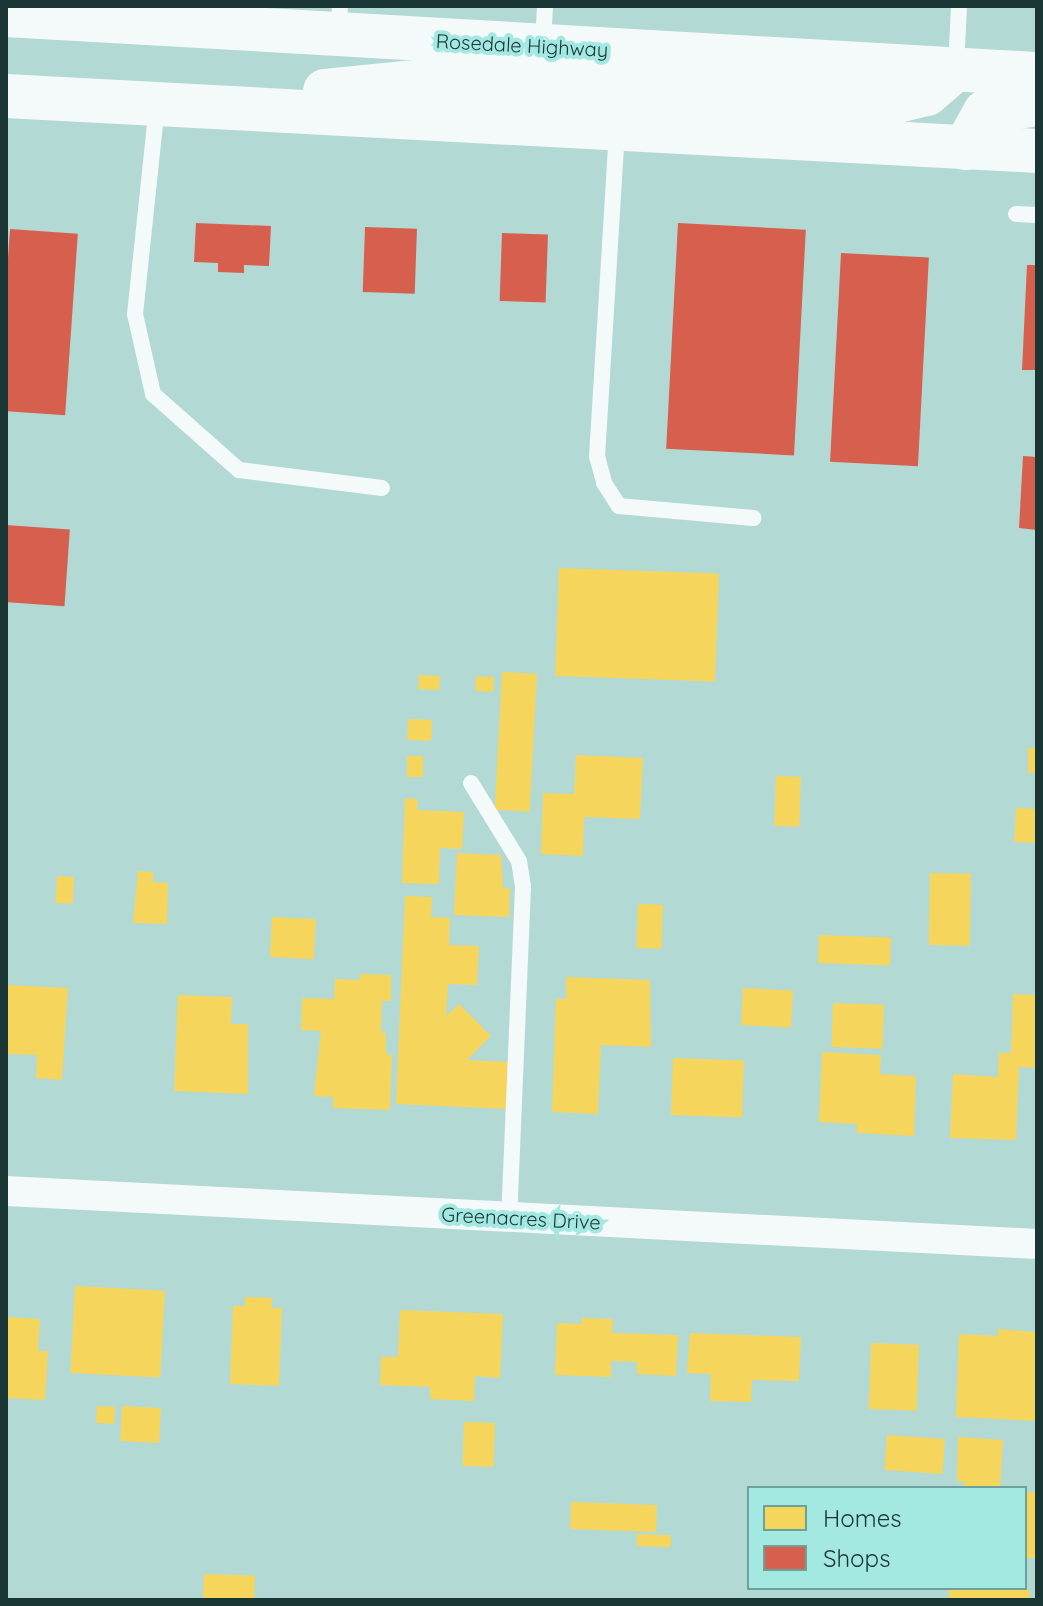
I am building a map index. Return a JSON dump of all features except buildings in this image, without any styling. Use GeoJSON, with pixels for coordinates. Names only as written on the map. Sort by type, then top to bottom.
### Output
{"type":"FeatureCollection","features":[{"type":"Feature","properties":{"kind":"main road","name":"Rosedale Highway"},"geometry":{"type":"LineString","coordinates":[[6,15],[122,14],[544,26],[956,69],[1037,74]]}},
{"type":"Feature","properties":{"kind":"main road"},"geometry":{"type":"LineString","coordinates":[[168,104],[435,80],[894,102],[927,94],[956,69]]}},
{"type":"Feature","properties":{"kind":"main road"},"geometry":{"type":"LineString","coordinates":[[6,96],[1037,151]]}},
{"type":"Feature","properties":{"kind":"main road"},"geometry":{"type":"LineString","coordinates":[[965,148],[985,112],[1037,104]]}},
{"type":"Feature","properties":{"kind":"street","name":"Greenacres Drive"},"geometry":{"type":"LineString","coordinates":[[6,1191],[1037,1244]]}},
{"type":"Feature","properties":{"kind":"lane"},"geometry":{"type":"LineString","coordinates":[[956,69],[959,6]]}},
{"type":"Feature","properties":{"kind":"lane"},"geometry":{"type":"LineString","coordinates":[[168,104],[135,314],[153,394],[239,470],[382,488]]}},
{"type":"Feature","properties":{"kind":"lane"},"geometry":{"type":"LineString","coordinates":[[617,129],[597,456],[604,483],[619,506],[753,518]]}},
{"type":"Feature","properties":{"kind":"lane"},"geometry":{"type":"LineString","coordinates":[[1016,214],[1037,215]]}},
{"type":"Feature","properties":{"kind":"lane"},"geometry":{"type":"LineString","coordinates":[[471,783],[519,861],[523,887],[509,1217]]}}]}
